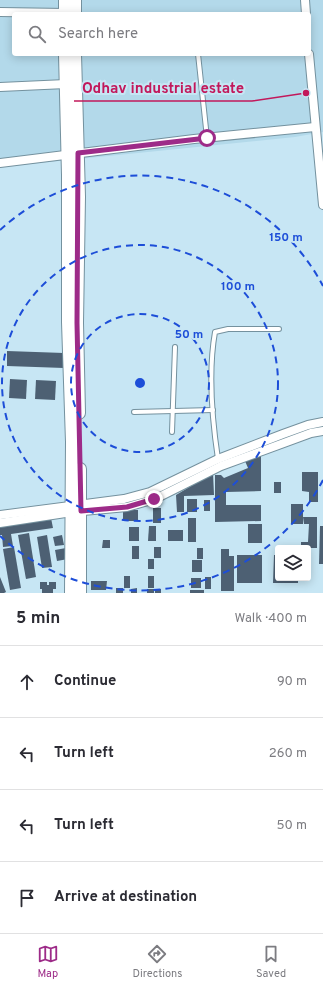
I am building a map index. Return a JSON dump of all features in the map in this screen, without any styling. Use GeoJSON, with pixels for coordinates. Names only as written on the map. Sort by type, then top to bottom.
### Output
{"type":"FeatureCollection","features":[{"type":"Feature","properties":{"kind":"street"},"geometry":{"type":"LineString","coordinates":[[65,0],[68,12]]}},
{"type":"Feature","properties":{"kind":"street"},"geometry":{"type":"LineString","coordinates":[[69,12],[75,0]]}},
{"type":"Feature","properties":{"kind":"street"},"geometry":{"type":"LineString","coordinates":[[305,0],[306,12]]}},
{"type":"Feature","properties":{"kind":"street"},"geometry":{"type":"LineString","coordinates":[[0,12],[12,12]]}},
{"type":"Feature","properties":{"kind":"street"},"geometry":{"type":"LineString","coordinates":[[66,56],[66,84],[73,154]]}},
{"type":"Feature","properties":{"kind":"street"},"geometry":{"type":"LineString","coordinates":[[75,56],[68,322],[72,442],[77,508],[80,593]]}},
{"type":"Feature","properties":{"kind":"street"},"geometry":{"type":"LineString","coordinates":[[309,56],[323,205]]}},
{"type":"Feature","properties":{"kind":"street"},"geometry":{"type":"LineString","coordinates":[[0,87],[66,84]]}},
{"type":"Feature","properties":{"kind":"street"},"geometry":{"type":"LineString","coordinates":[[0,163],[207,138],[315,127]]}},
{"type":"Feature","properties":{"kind":"street"},"geometry":{"type":"LineString","coordinates":[[0,523],[124,499],[150,492],[283,434],[308,425],[323,422]]}},
{"type":"Feature","properties":{"kind":"street"},"geometry":{"type":"LineString","coordinates":[[220,462],[311,433],[323,431]]}},
{"type":"Feature","properties":{"kind":"street"},"geometry":{"type":"LineString","coordinates":[[0,515],[77,508]]}},
{"type":"Feature","properties":{"kind":"street"},"geometry":{"type":"LineString","coordinates":[[71,593],[77,508]]}},
{"type":"Feature","properties":{"kind":"lane"},"geometry":{"type":"LineString","coordinates":[[198,56],[207,138]]}},
{"type":"Feature","properties":{"kind":"lane"},"geometry":{"type":"LineString","coordinates":[[220,462],[213,410],[212,350],[215,332],[228,329],[279,329]]}},
{"type":"Feature","properties":{"kind":"lane"},"geometry":{"type":"LineString","coordinates":[[172,432],[175,347]]}},
{"type":"Feature","properties":{"kind":"lane"},"geometry":{"type":"LineString","coordinates":[[134,412],[213,410]]}},
{"type":"Feature","properties":{"kind":"shaded area"},"geometry":{"type":"Polygon","coordinates":[[[0,0],[323,0],[323,132],[295,137],[0,167],[0,0]]]}},
{"type":"Feature","properties":{"kind":"building"},"geometry":{"type":"Polygon","coordinates":[[[7,351],[64,353],[64,368],[7,366],[7,351]]]}},
{"type":"Feature","properties":{"kind":"building"},"geometry":{"type":"Polygon","coordinates":[[[10,379],[27,380],[26,399],[9,398],[10,379]]]}},
{"type":"Feature","properties":{"kind":"building"},"geometry":{"type":"Polygon","coordinates":[[[36,380],[56,381],[55,400],[35,399],[36,380]]]}},
{"type":"Feature","properties":{"kind":"building"},"geometry":{"type":"Polygon","coordinates":[[[261,455],[261,491],[226,492],[226,505],[261,505],[261,521],[215,522],[215,475],[221,475],[224,478],[248,468],[245,461],[261,455]]]}},
{"type":"Feature","properties":{"kind":"building"},"geometry":{"type":"Polygon","coordinates":[[[302,472],[318,472],[318,502],[309,502],[309,492],[302,491],[302,472]]]}},
{"type":"Feature","properties":{"kind":"building"},"geometry":{"type":"Polygon","coordinates":[[[213,473],[214,495],[184,496],[184,512],[177,512],[176,495],[213,473]]]}},
{"type":"Feature","properties":{"kind":"building"},"geometry":{"type":"Polygon","coordinates":[[[274,482],[281,482],[281,493],[274,493],[274,482]]]}},
{"type":"Feature","properties":{"kind":"building"},"geometry":{"type":"Polygon","coordinates":[[[187,499],[197,499],[197,512],[187,512],[187,499]]]}},
{"type":"Feature","properties":{"kind":"building"},"geometry":{"type":"Polygon","coordinates":[[[204,500],[210,500],[210,511],[204,511],[204,500]]]}},
{"type":"Feature","properties":{"kind":"building"},"geometry":{"type":"Polygon","coordinates":[[[291,504],[303,504],[303,524],[291,524],[291,504]]]}},
{"type":"Feature","properties":{"kind":"building"},"geometry":{"type":"Polygon","coordinates":[[[153,508],[161,508],[161,523],[153,523],[153,508]]]}},
{"type":"Feature","properties":{"kind":"building"},"geometry":{"type":"Polygon","coordinates":[[[123,510],[138,510],[138,521],[123,521],[123,510]]]}},
{"type":"Feature","properties":{"kind":"building"},"geometry":{"type":"Polygon","coordinates":[[[303,517],[317,517],[317,548],[311,548],[311,545],[301,545],[301,542],[308,542],[309,524],[304,524],[303,517]]]}},
{"type":"Feature","properties":{"kind":"building"},"geometry":{"type":"Polygon","coordinates":[[[51,518],[53,528],[11,534],[13,546],[3,547],[2,535],[0,535],[0,525],[51,518]]]}},
{"type":"Feature","properties":{"kind":"building"},"geometry":{"type":"Polygon","coordinates":[[[188,518],[196,518],[196,542],[188,542],[188,518]]]}},
{"type":"Feature","properties":{"kind":"building"},"geometry":{"type":"Polygon","coordinates":[[[248,524],[262,524],[262,543],[248,543],[248,524]]]}},
{"type":"Feature","properties":{"kind":"building"},"geometry":{"type":"Polygon","coordinates":[[[149,526],[156,526],[156,541],[148,541],[149,526]]]}},
{"type":"Feature","properties":{"kind":"building"},"geometry":{"type":"Polygon","coordinates":[[[320,526],[323,526],[323,564],[319,564],[320,526]]]}},
{"type":"Feature","properties":{"kind":"building"},"geometry":{"type":"Polygon","coordinates":[[[129,527],[139,527],[139,541],[129,541],[129,527]]]}},
{"type":"Feature","properties":{"kind":"building"},"geometry":{"type":"Polygon","coordinates":[[[168,530],[176,530],[176,541],[168,541],[168,530]]]}},
{"type":"Feature","properties":{"kind":"building"},"geometry":{"type":"Polygon","coordinates":[[[176,530],[183,530],[183,541],[176,541],[176,530]]]}},
{"type":"Feature","properties":{"kind":"building"},"geometry":{"type":"Polygon","coordinates":[[[29,533],[36,577],[26,579],[18,535],[29,533]]]}},
{"type":"Feature","properties":{"kind":"building"},"geometry":{"type":"Polygon","coordinates":[[[47,535],[52,567],[42,568],[37,537],[47,535]]]}},
{"type":"Feature","properties":{"kind":"building"},"geometry":{"type":"Polygon","coordinates":[[[62,535],[64,545],[55,546],[53,537],[62,535]]]}},
{"type":"Feature","properties":{"kind":"building"},"geometry":{"type":"Polygon","coordinates":[[[103,540],[110,540],[110,548],[102,548],[103,540]]]}},
{"type":"Feature","properties":{"kind":"building"},"geometry":{"type":"Polygon","coordinates":[[[132,546],[139,546],[139,559],[132,559],[132,546]]]}},
{"type":"Feature","properties":{"kind":"building"},"geometry":{"type":"Polygon","coordinates":[[[14,547],[21,588],[10,590],[3,549],[14,547]]]}},
{"type":"Feature","properties":{"kind":"building"},"geometry":{"type":"Polygon","coordinates":[[[154,547],[161,547],[161,558],[154,558],[154,547]]]}},
{"type":"Feature","properties":{"kind":"building"},"geometry":{"type":"Polygon","coordinates":[[[66,548],[68,559],[57,561],[55,550],[66,548]]]}},
{"type":"Feature","properties":{"kind":"building"},"geometry":{"type":"Polygon","coordinates":[[[197,548],[203,548],[203,559],[197,559],[197,548]]]}},
{"type":"Feature","properties":{"kind":"building"},"geometry":{"type":"Polygon","coordinates":[[[221,549],[229,549],[229,556],[234,556],[234,591],[221,591],[221,549]]]}},
{"type":"Feature","properties":{"kind":"building"},"geometry":{"type":"Polygon","coordinates":[[[237,555],[262,555],[262,583],[237,583],[237,555]]]}},
{"type":"Feature","properties":{"kind":"building"},"geometry":{"type":"Polygon","coordinates":[[[275,555],[275,581],[298,581],[298,583],[273,583],[275,555]]]}},
{"type":"Feature","properties":{"kind":"building"},"geometry":{"type":"Polygon","coordinates":[[[148,559],[154,559],[154,569],[148,569],[148,559]]]}},
{"type":"Feature","properties":{"kind":"building"},"geometry":{"type":"Polygon","coordinates":[[[192,560],[202,560],[202,572],[192,572],[192,560]]]}},
{"type":"Feature","properties":{"kind":"building"},"geometry":{"type":"Polygon","coordinates":[[[124,576],[130,576],[130,588],[124,588],[124,576]]]}},
{"type":"Feature","properties":{"kind":"building"},"geometry":{"type":"Polygon","coordinates":[[[148,576],[154,576],[154,588],[148,588],[148,576]]]}},
{"type":"Feature","properties":{"kind":"building"},"geometry":{"type":"Polygon","coordinates":[[[0,577],[6,592],[4,593],[0,593],[0,577]]]}},
{"type":"Feature","properties":{"kind":"building"},"geometry":{"type":"Polygon","coordinates":[[[205,577],[211,577],[211,589],[205,589],[205,577]]]}},
{"type":"Feature","properties":{"kind":"building"},"geometry":{"type":"Polygon","coordinates":[[[191,578],[201,578],[201,588],[191,588],[191,578]]]}},
{"type":"Feature","properties":{"kind":"building"},"geometry":{"type":"Polygon","coordinates":[[[91,581],[107,581],[106,590],[91,590],[91,581]]]}},
{"type":"Feature","properties":{"kind":"building"},"geometry":{"type":"Polygon","coordinates":[[[40,582],[47,582],[47,585],[49,585],[49,582],[56,582],[56,589],[53,589],[53,593],[42,593],[42,589],[40,589],[40,582]]]}},
{"type":"Feature","properties":{"kind":"building"},"geometry":{"type":"Polygon","coordinates":[[[116,588],[123,588],[123,593],[116,593],[116,588]]]}},
{"type":"Feature","properties":{"kind":"building"},"geometry":{"type":"Polygon","coordinates":[[[137,588],[137,593],[131,593],[131,589],[137,588]]]}},
{"type":"Feature","properties":{"kind":"building"},"geometry":{"type":"Polygon","coordinates":[[[147,589],[154,589],[154,593],[147,593],[147,589]]]}},
{"type":"Feature","properties":{"kind":"building"},"geometry":{"type":"Polygon","coordinates":[[[155,589],[161,589],[161,593],[155,593],[155,589]]]}},
{"type":"Feature","properties":{"kind":"building"},"geometry":{"type":"Polygon","coordinates":[[[190,590],[204,590],[204,593],[190,593],[190,590]]]}},
{"type":"Feature","properties":{"kind":"place","name":"Odhav industrial estate"},"geometry":{"type":"Point","coordinates":[306,93]}},
{"type":"Feature","properties":{"kind":"route"},"geometry":{"type":"LineString","coordinates":[[154,499],[127,507],[81,511],[77,323],[79,197],[78,153],[207,138]]}}]}
